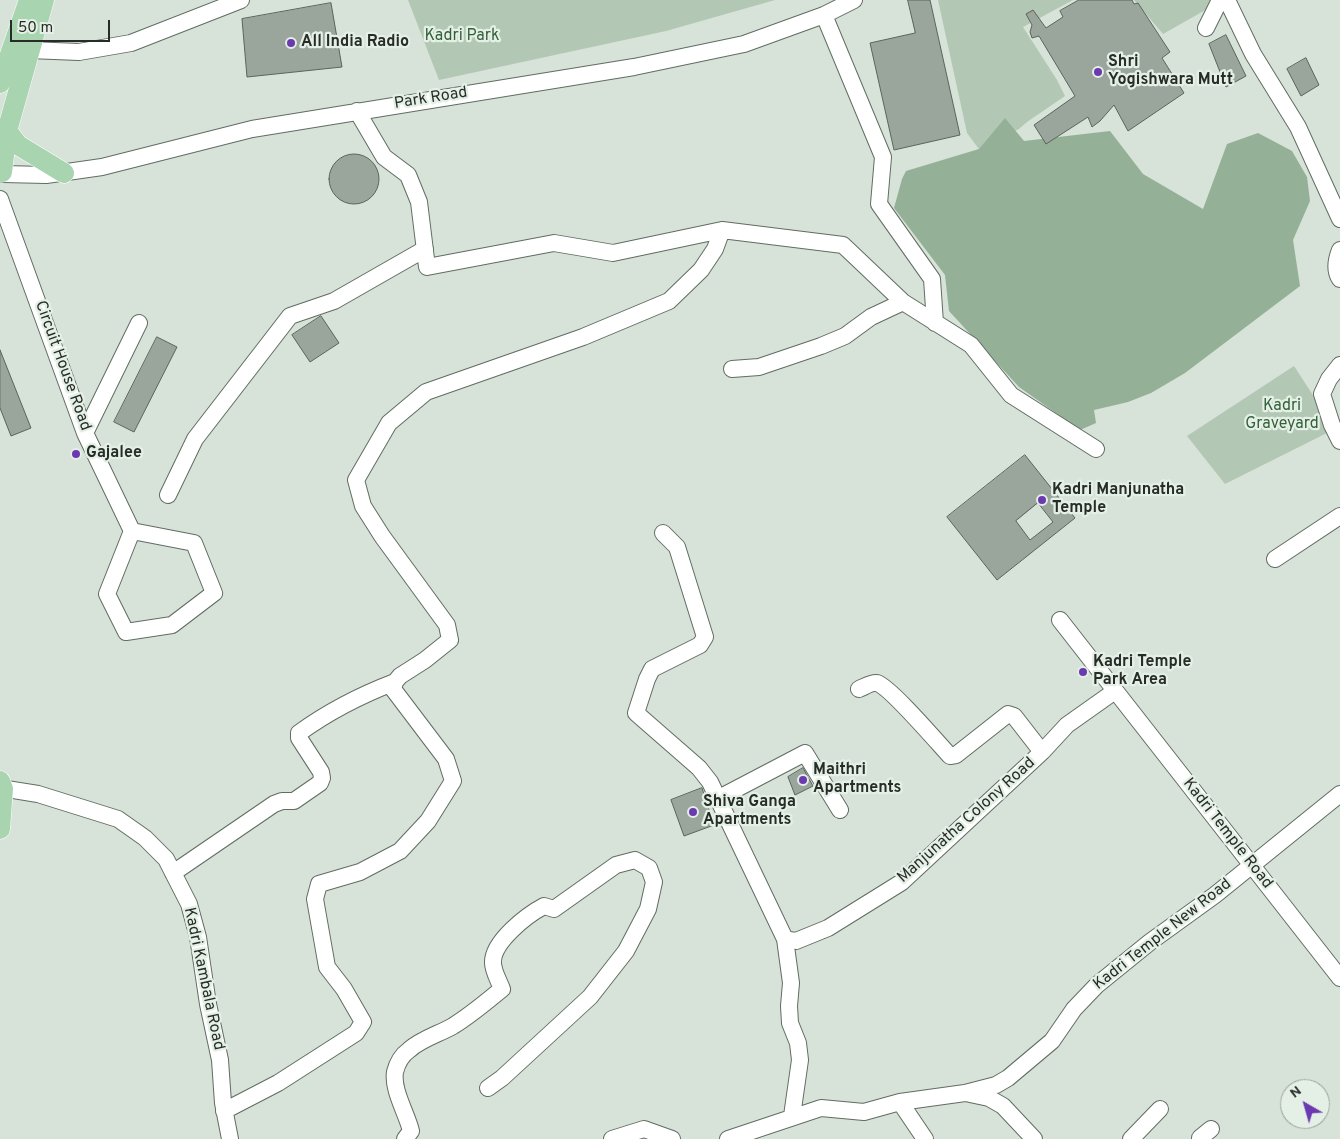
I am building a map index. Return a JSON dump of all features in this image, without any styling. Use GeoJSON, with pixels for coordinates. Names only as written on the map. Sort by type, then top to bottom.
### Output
{"type":"FeatureCollection","features":[{"type":"Feature","properties":{"kind":"main road"},"geometry":{"type":"LineString","coordinates":[[0,82],[29,0]]}},
{"type":"Feature","properties":{"kind":"main road"},"geometry":{"type":"LineString","coordinates":[[1,174],[7,132],[44,0]]}},
{"type":"Feature","properties":{"kind":"main road"},"geometry":{"type":"LineString","coordinates":[[7,132],[18,145],[64,173]]}},
{"type":"Feature","properties":{"kind":"main road"},"geometry":{"type":"LineString","coordinates":[[0,828],[1,786]]}},
{"type":"Feature","properties":{"kind":"street"},"geometry":{"type":"LineString","coordinates":[[29,50],[79,52],[131,43],[241,0]]}},
{"type":"Feature","properties":{"kind":"street","name":"Park Road"},"geometry":{"type":"LineString","coordinates":[[1,174],[46,175],[102,167],[252,129],[634,66],[744,44],[824,15],[854,0]]}},
{"type":"Feature","properties":{"kind":"street"},"geometry":{"type":"LineString","coordinates":[[1206,28],[1220,0]]}},
{"type":"Feature","properties":{"kind":"street"},"geometry":{"type":"LineString","coordinates":[[1227,0],[1253,54],[1298,127],[1340,219]]}},
{"type":"Feature","properties":{"kind":"street"},"geometry":{"type":"LineString","coordinates":[[824,15],[883,157],[879,204],[932,279],[935,322]]}},
{"type":"Feature","properties":{"kind":"street"},"geometry":{"type":"LineString","coordinates":[[357,111],[384,157],[408,175],[419,202],[427,267],[554,243],[613,253],[722,230],[843,246],[903,302],[971,345],[1011,395],[1096,449]]}},
{"type":"Feature","properties":{"kind":"street","name":"Circuit House Road"},"geometry":{"type":"LineString","coordinates":[[0,198],[85,433],[132,531]]}},
{"type":"Feature","properties":{"kind":"street"},"geometry":{"type":"LineString","coordinates":[[224,1111],[278,1083],[356,1033],[363,1022],[344,989],[327,967],[315,899],[319,884],[360,872],[400,851],[428,821],[453,781],[446,759],[393,689],[395,682],[400,676],[425,660],[450,640],[447,625],[382,536],[363,506],[356,480],[390,423],[426,392],[583,337],[669,301],[701,270],[715,250],[722,230]]}},
{"type":"Feature","properties":{"kind":"street"},"geometry":{"type":"LineString","coordinates":[[168,494],[195,439],[290,316],[334,301],[424,249]]}},
{"type":"Feature","properties":{"kind":"street"},"geometry":{"type":"LineString","coordinates":[[1340,250],[1336,258],[1336,274],[1340,280]]}},
{"type":"Feature","properties":{"kind":"street"},"geometry":{"type":"LineString","coordinates":[[732,369],[759,367],[821,346],[845,336],[871,318],[903,302]]}},
{"type":"Feature","properties":{"kind":"street"},"geometry":{"type":"LineString","coordinates":[[85,433],[139,323]]}},
{"type":"Feature","properties":{"kind":"street"},"geometry":{"type":"LineString","coordinates":[[1340,365],[1329,379],[1322,394],[1340,441]]}},
{"type":"Feature","properties":{"kind":"street"},"geometry":{"type":"LineString","coordinates":[[1275,559],[1340,516]]}},
{"type":"Feature","properties":{"kind":"street"},"geometry":{"type":"LineString","coordinates":[[132,531],[194,544],[214,593],[172,625],[126,632],[107,594],[132,531]]}},
{"type":"Feature","properties":{"kind":"street"},"geometry":{"type":"LineString","coordinates":[[663,533],[677,547],[705,637],[700,645],[652,669],[636,713],[699,768],[718,798],[785,939],[791,983],[790,1022],[798,1043],[800,1060],[792,1116]]}},
{"type":"Feature","properties":{"kind":"street","name":"Kadri Temple Road"},"geometry":{"type":"LineString","coordinates":[[1060,620],[1340,978]]}},
{"type":"Feature","properties":{"kind":"street"},"geometry":{"type":"LineString","coordinates":[[173,873],[274,804],[282,801],[294,801],[320,782],[322,778],[321,772],[299,738],[299,733],[319,719],[395,682]]}},
{"type":"Feature","properties":{"kind":"street"},"geometry":{"type":"LineString","coordinates":[[859,689],[872,683],[881,685],[899,700],[950,756],[956,755],[1008,714],[1014,716],[1042,752]]}},
{"type":"Feature","properties":{"kind":"street","name":"Manjunatha Colony Road"},"geometry":{"type":"LineString","coordinates":[[785,939],[796,941],[828,928],[902,882],[1042,752],[1067,725],[1114,691]]}},
{"type":"Feature","properties":{"kind":"street"},"geometry":{"type":"LineString","coordinates":[[718,798],[805,753],[840,810]]}},
{"type":"Feature","properties":{"kind":"street","name":"Kadri Kambala Road"},"geometry":{"type":"LineString","coordinates":[[1,786],[38,794],[118,819],[145,838],[166,859],[189,904],[198,937],[220,1060],[224,1111],[230,1139]]}},
{"type":"Feature","properties":{"kind":"street","name":"Kadri Temple New Road"},"geometry":{"type":"LineString","coordinates":[[728,1139],[792,1116],[822,1108],[864,1112],[900,1102],[965,1093],[996,1085],[1008,1078],[1052,1041],[1074,1009],[1097,986],[1150,942],[1252,866],[1340,794]]}},
{"type":"Feature","properties":{"kind":"street"},"geometry":{"type":"LineString","coordinates":[[404,1139],[411,1131],[397,1088],[395,1073],[402,1056],[410,1048],[454,1025],[480,1008],[502,989],[492,965],[494,954],[502,940],[531,913],[544,906],[554,909],[616,864],[635,860],[649,868],[654,882],[648,908],[626,951],[590,997],[502,1078],[488,1088]]}},
{"type":"Feature","properties":{"kind":"street"},"geometry":{"type":"LineString","coordinates":[[965,1093],[989,1098],[1003,1106],[1034,1139]]}},
{"type":"Feature","properties":{"kind":"street"},"geometry":{"type":"LineString","coordinates":[[900,1102],[926,1139]]}},
{"type":"Feature","properties":{"kind":"street"},"geometry":{"type":"LineString","coordinates":[[1131,1139],[1160,1108]]}},
{"type":"Feature","properties":{"kind":"street"},"geometry":{"type":"LineString","coordinates":[[612,1139],[644,1129],[672,1139]]}},
{"type":"Feature","properties":{"kind":"green space","name":"Kadri Park"},"geometry":{"type":"Polygon","coordinates":[[[408,0],[775,0],[666,31],[439,80],[408,0]]]}},
{"type":"Feature","properties":{"kind":"green space"},"geometry":{"type":"Polygon","coordinates":[[[938,0],[1073,0],[1023,27],[1065,96],[1019,129],[979,149],[967,133],[938,0]]]}},
{"type":"Feature","properties":{"kind":"green space"},"geometry":{"type":"Polygon","coordinates":[[[1134,0],[1213,0],[1209,8],[1163,34],[1134,0]]]}},
{"type":"Feature","properties":{"kind":"green space"},"geometry":{"type":"Polygon","coordinates":[[[1005,118],[1024,141],[1110,131],[1143,174],[1203,209],[1227,144],[1258,133],[1292,151],[1307,177],[1310,201],[1293,240],[1300,286],[1185,373],[1151,393],[1128,402],[1094,410],[1096,423],[1080,430],[1019,387],[949,311],[945,275],[894,208],[906,171],[979,149],[1005,118]]]}},
{"type":"Feature","properties":{"kind":"green space","name":"Kadri Graveyard"},"geometry":{"type":"Polygon","coordinates":[[[1294,366],[1335,429],[1225,484],[1187,436],[1294,366]]]}},
{"type":"Feature","properties":{"kind":"building"},"geometry":{"type":"Polygon","coordinates":[[[908,0],[930,0],[960,135],[894,150],[870,43],[915,33],[908,0]]]}},
{"type":"Feature","properties":{"kind":"building","name":"Shri Yogishwara Mutt"},"geometry":{"type":"Polygon","coordinates":[[[1079,0],[1132,0],[1134,4],[1138,3],[1170,52],[1162,58],[1184,93],[1128,131],[1114,105],[1092,127],[1088,117],[1046,144],[1034,125],[1075,96],[1039,36],[1032,38],[1030,32],[1032,25],[1026,14],[1033,10],[1046,28],[1063,17],[1060,11],[1079,0]]]}},
{"type":"Feature","properties":{"kind":"building","name":"All India Radio"},"geometry":{"type":"Polygon","coordinates":[[[331,3],[342,67],[247,77],[242,19],[331,3]]]}},
{"type":"Feature","properties":{"kind":"building"},"geometry":{"type":"Polygon","coordinates":[[[1226,35],[1246,76],[1226,87],[1209,44],[1226,35]]]}},
{"type":"Feature","properties":{"kind":"building"},"geometry":{"type":"Polygon","coordinates":[[[1306,58],[1319,85],[1301,96],[1287,69],[1306,58]]]}},
{"type":"Feature","properties":{"kind":"building"},"geometry":{"type":"Polygon","coordinates":[[[354,154],[368,158],[375,165],[379,179],[375,193],[368,200],[354,204],[340,200],[333,193],[329,179],[333,165],[340,158],[354,154]]]}},
{"type":"Feature","properties":{"kind":"building"},"geometry":{"type":"Polygon","coordinates":[[[321,316],[339,343],[310,362],[292,335],[321,316]]]}},
{"type":"Feature","properties":{"kind":"building"},"geometry":{"type":"Polygon","coordinates":[[[157,337],[177,347],[134,432],[114,422],[157,337]]]}},
{"type":"Feature","properties":{"kind":"building"},"geometry":{"type":"Polygon","coordinates":[[[0,350],[31,428],[11,436],[0,408],[0,350]]]}},
{"type":"Feature","properties":{"kind":"building"},"geometry":{"type":"Polygon","coordinates":[[[1025,455],[1075,518],[997,580],[947,517],[1025,455]],[[1038,503],[1016,521],[1030,540],[1053,522],[1038,503]]]}},
{"type":"Feature","properties":{"kind":"building","name":"Maithri Apartments"},"geometry":{"type":"Polygon","coordinates":[[[803,768],[813,786],[795,795],[788,777],[803,768]]]}},
{"type":"Feature","properties":{"kind":"building","name":"Shiva Ganga Apartments"},"geometry":{"type":"Polygon","coordinates":[[[702,788],[714,825],[684,836],[671,800],[702,788]]]}},
{"type":"Feature","properties":{"kind":"place","name":"All India Radio"},"geometry":{"type":"Point","coordinates":[291,43]}},
{"type":"Feature","properties":{"kind":"place","name":"Shri Yogishwara Mutt"},"geometry":{"type":"Point","coordinates":[1098,72]}},
{"type":"Feature","properties":{"kind":"place","name":"Gajalee"},"geometry":{"type":"Point","coordinates":[76,454]}},
{"type":"Feature","properties":{"kind":"place","name":"Kadri Manjunatha Temple"},"geometry":{"type":"Point","coordinates":[1042,500]}},
{"type":"Feature","properties":{"kind":"place","name":"Kadri Temple Park Area"},"geometry":{"type":"Point","coordinates":[1083,672]}},
{"type":"Feature","properties":{"kind":"place","name":"Maithri Apartments"},"geometry":{"type":"Point","coordinates":[803,780]}},
{"type":"Feature","properties":{"kind":"place","name":"Shiva Ganga Apartments"},"geometry":{"type":"Point","coordinates":[693,812]}}]}
